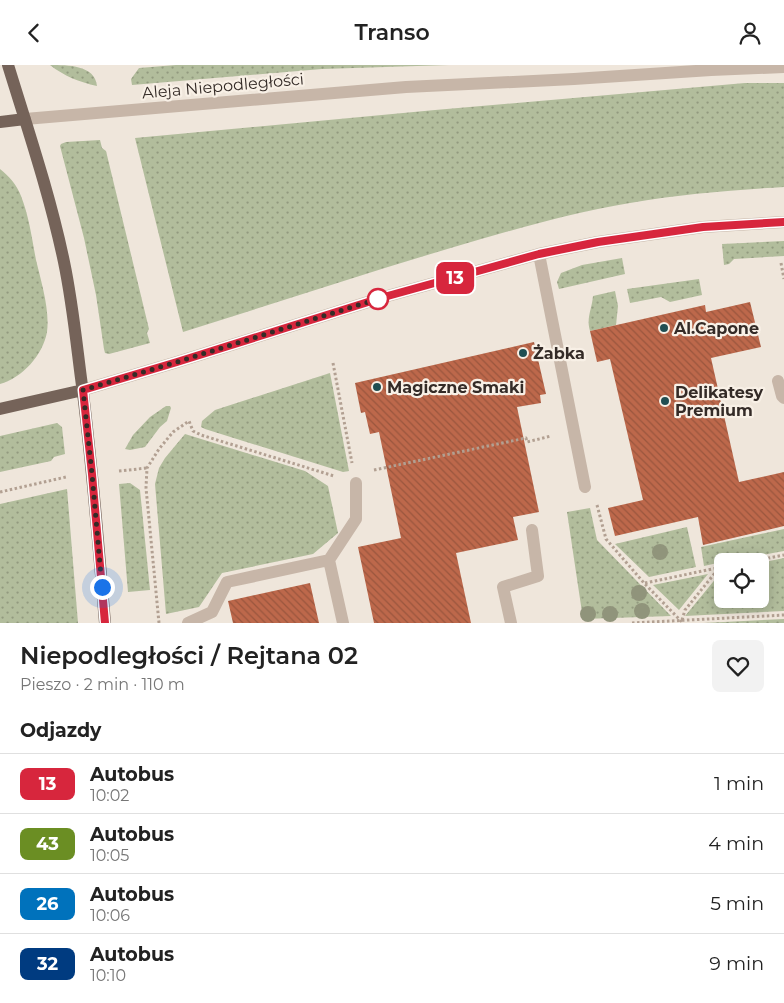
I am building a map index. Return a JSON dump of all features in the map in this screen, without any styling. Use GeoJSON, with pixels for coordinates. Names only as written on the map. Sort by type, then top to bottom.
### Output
{"type":"FeatureCollection","features":[{"type":"Feature","properties":{"kind":"main road"},"geometry":{"type":"LineString","coordinates":[[8,65],[50,204],[64,262],[74,320],[92,474],[104,623]]}},
{"type":"Feature","properties":{"kind":"main road"},"geometry":{"type":"LineString","coordinates":[[0,121],[25,119]]}},
{"type":"Feature","properties":{"kind":"main road"},"geometry":{"type":"LineString","coordinates":[[0,409],[83,390]]}},
{"type":"Feature","properties":{"kind":"street","name":"Aleja Niepodległości"},"geometry":{"type":"LineString","coordinates":[[25,119],[406,87],[784,67]]}},
{"type":"Feature","properties":{"kind":"street"},"geometry":{"type":"LineString","coordinates":[[83,390],[384,297],[539,254],[598,242],[693,229],[784,222]]}},
{"type":"Feature","properties":{"kind":"street"},"geometry":{"type":"LineString","coordinates":[[539,254],[585,487]]}},
{"type":"Feature","properties":{"kind":"street"},"geometry":{"type":"LineString","coordinates":[[778,381],[784,398]]}},
{"type":"Feature","properties":{"kind":"street"},"geometry":{"type":"LineString","coordinates":[[343,623],[330,561],[356,519],[355,478]]}},
{"type":"Feature","properties":{"kind":"street"},"geometry":{"type":"LineString","coordinates":[[511,623],[503,587],[538,576],[532,530]]}},
{"type":"Feature","properties":{"kind":"street"},"geometry":{"type":"LineString","coordinates":[[188,623],[212,612],[227,582],[330,561]]}},
{"type":"Feature","properties":{"kind":"path"},"geometry":{"type":"LineString","coordinates":[[781,263],[784,279]]}},
{"type":"Feature","properties":{"kind":"path"},"geometry":{"type":"LineString","coordinates":[[333,363],[355,478]]}},
{"type":"Feature","properties":{"kind":"path"},"geometry":{"type":"LineString","coordinates":[[159,623],[146,488],[147,467],[173,433],[189,421],[193,431],[201,435],[355,478],[526,438],[527,441],[574,431]]}},
{"type":"Feature","properties":{"kind":"path"},"geometry":{"type":"LineString","coordinates":[[119,471],[147,467]]}},
{"type":"Feature","properties":{"kind":"path"},"geometry":{"type":"LineString","coordinates":[[0,492],[66,477]]}},
{"type":"Feature","properties":{"kind":"path"},"geometry":{"type":"LineString","coordinates":[[585,487],[596,501],[606,539],[644,583],[683,622]]}},
{"type":"Feature","properties":{"kind":"path"},"geometry":{"type":"LineString","coordinates":[[769,558],[784,555]]}},
{"type":"Feature","properties":{"kind":"path"},"geometry":{"type":"LineString","coordinates":[[644,583],[714,569]]}},
{"type":"Feature","properties":{"kind":"path"},"geometry":{"type":"LineString","coordinates":[[683,622],[685,610],[714,576]]}},
{"type":"Feature","properties":{"kind":"path"},"geometry":{"type":"LineString","coordinates":[[632,623],[683,622],[784,615]]}},
{"type":"Feature","properties":{"kind":"green space"},"geometry":{"type":"Polygon","coordinates":[[[50,65],[65,65],[86,70],[95,79],[97,86],[72,78],[50,65]]]}},
{"type":"Feature","properties":{"kind":"green space"},"geometry":{"type":"Polygon","coordinates":[[[176,65],[449,65],[322,69],[132,85],[131,79],[139,68],[176,65]]]}},
{"type":"Feature","properties":{"kind":"green space"},"geometry":{"type":"Polygon","coordinates":[[[745,83],[784,83],[784,187],[668,197],[563,217],[420,257],[183,332],[135,138],[745,83]]]}},
{"type":"Feature","properties":{"kind":"green space"},"geometry":{"type":"Polygon","coordinates":[[[100,140],[102,148],[106,151],[149,329],[147,333],[150,343],[109,354],[105,353],[104,349],[96,295],[84,238],[60,146],[66,142],[100,140]]]}},
{"type":"Feature","properties":{"kind":"green space"},"geometry":{"type":"Polygon","coordinates":[[[0,169],[15,184],[24,204],[48,323],[45,341],[36,357],[16,377],[0,384],[0,169]]]}},
{"type":"Feature","properties":{"kind":"green space"},"geometry":{"type":"Polygon","coordinates":[[[784,241],[784,256],[734,259],[729,264],[724,265],[722,244],[784,241]]]}},
{"type":"Feature","properties":{"kind":"green space"},"geometry":{"type":"Polygon","coordinates":[[[622,258],[625,274],[559,289],[557,282],[561,273],[582,265],[622,258]]]}},
{"type":"Feature","properties":{"kind":"green space"},"geometry":{"type":"Polygon","coordinates":[[[699,279],[702,295],[670,302],[661,297],[630,303],[627,289],[699,279]]]}},
{"type":"Feature","properties":{"kind":"green space"},"geometry":{"type":"Polygon","coordinates":[[[615,291],[618,306],[616,325],[590,331],[589,318],[593,296],[615,291]]]}},
{"type":"Feature","properties":{"kind":"green space"},"geometry":{"type":"Polygon","coordinates":[[[330,373],[349,471],[343,472],[201,427],[202,421],[215,410],[330,373]]]}},
{"type":"Feature","properties":{"kind":"green space"},"geometry":{"type":"Polygon","coordinates":[[[166,406],[171,408],[167,421],[145,447],[125,449],[133,435],[150,417],[166,406]]]}},
{"type":"Feature","properties":{"kind":"green space"},"geometry":{"type":"Polygon","coordinates":[[[57,423],[62,427],[65,454],[54,457],[51,461],[0,472],[0,436],[57,423]]]}},
{"type":"Feature","properties":{"kind":"green space"},"geometry":{"type":"Polygon","coordinates":[[[185,434],[305,471],[328,486],[338,533],[313,554],[222,573],[199,607],[166,614],[155,484],[159,468],[165,458],[185,434]]]}},
{"type":"Feature","properties":{"kind":"green space"},"geometry":{"type":"Polygon","coordinates":[[[130,483],[140,490],[150,590],[128,592],[119,484],[130,483]]]}},
{"type":"Feature","properties":{"kind":"green space"},"geometry":{"type":"Polygon","coordinates":[[[67,489],[78,623],[0,623],[0,504],[67,489]]]}},
{"type":"Feature","properties":{"kind":"green space"},"geometry":{"type":"Polygon","coordinates":[[[590,508],[597,540],[671,616],[583,619],[567,512],[590,508]]]}},
{"type":"Feature","properties":{"kind":"green space"},"geometry":{"type":"Polygon","coordinates":[[[687,527],[696,567],[649,577],[615,544],[687,527]]]}},
{"type":"Feature","properties":{"kind":"green space"},"geometry":{"type":"Polygon","coordinates":[[[784,529],[784,551],[769,554],[714,553],[714,564],[704,566],[701,547],[784,529]]]}},
{"type":"Feature","properties":{"kind":"green space"},"geometry":{"type":"Polygon","coordinates":[[[784,558],[784,611],[685,616],[714,581],[714,608],[769,608],[769,561],[784,558]]]}},
{"type":"Feature","properties":{"kind":"green space"},"geometry":{"type":"Polygon","coordinates":[[[708,574],[679,610],[653,585],[708,574]]]}},
{"type":"Feature","properties":{"kind":"green space"},"geometry":{"type":"Polygon","coordinates":[[[784,619],[784,623],[703,623],[784,619]]]}},
{"type":"Feature","properties":{"kind":"building"},"geometry":{"type":"Polygon","coordinates":[[[750,302],[761,347],[711,358],[739,482],[784,472],[784,526],[703,545],[698,517],[615,536],[608,508],[643,500],[610,359],[597,362],[590,331],[705,305],[706,312],[750,302]]]}},
{"type":"Feature","properties":{"kind":"building"},"geometry":{"type":"Polygon","coordinates":[[[534,342],[546,394],[540,395],[541,403],[517,407],[539,512],[513,517],[518,540],[456,553],[471,623],[374,623],[358,547],[401,538],[379,432],[370,434],[365,412],[361,413],[355,383],[534,342]]]}},
{"type":"Feature","properties":{"kind":"building"},"geometry":{"type":"Polygon","coordinates":[[[310,583],[319,623],[233,623],[228,601],[310,583]]]}},
{"type":"Feature","properties":{"kind":"bus line","name":"13"},"geometry":{"type":"LineString","coordinates":[[105,623],[83,390],[384,297],[539,254],[598,242],[703,227],[784,222]]}},
{"type":"Feature","properties":{"kind":"place","name":"Al.Capone"},"geometry":{"type":"Point","coordinates":[664,328]}},
{"type":"Feature","properties":{"kind":"place","name":"Żabka"},"geometry":{"type":"Point","coordinates":[523,353]}},
{"type":"Feature","properties":{"kind":"place","name":"Magiczne Smaki"},"geometry":{"type":"Point","coordinates":[377,387]}},
{"type":"Feature","properties":{"kind":"place","name":"Delikatesy Premium"},"geometry":{"type":"Point","coordinates":[665,401]}},
{"type":"Feature","properties":{"kind":"route"},"geometry":{"type":"LineString","coordinates":[[102,587],[83,390],[384,297],[378,299]]}}]}
